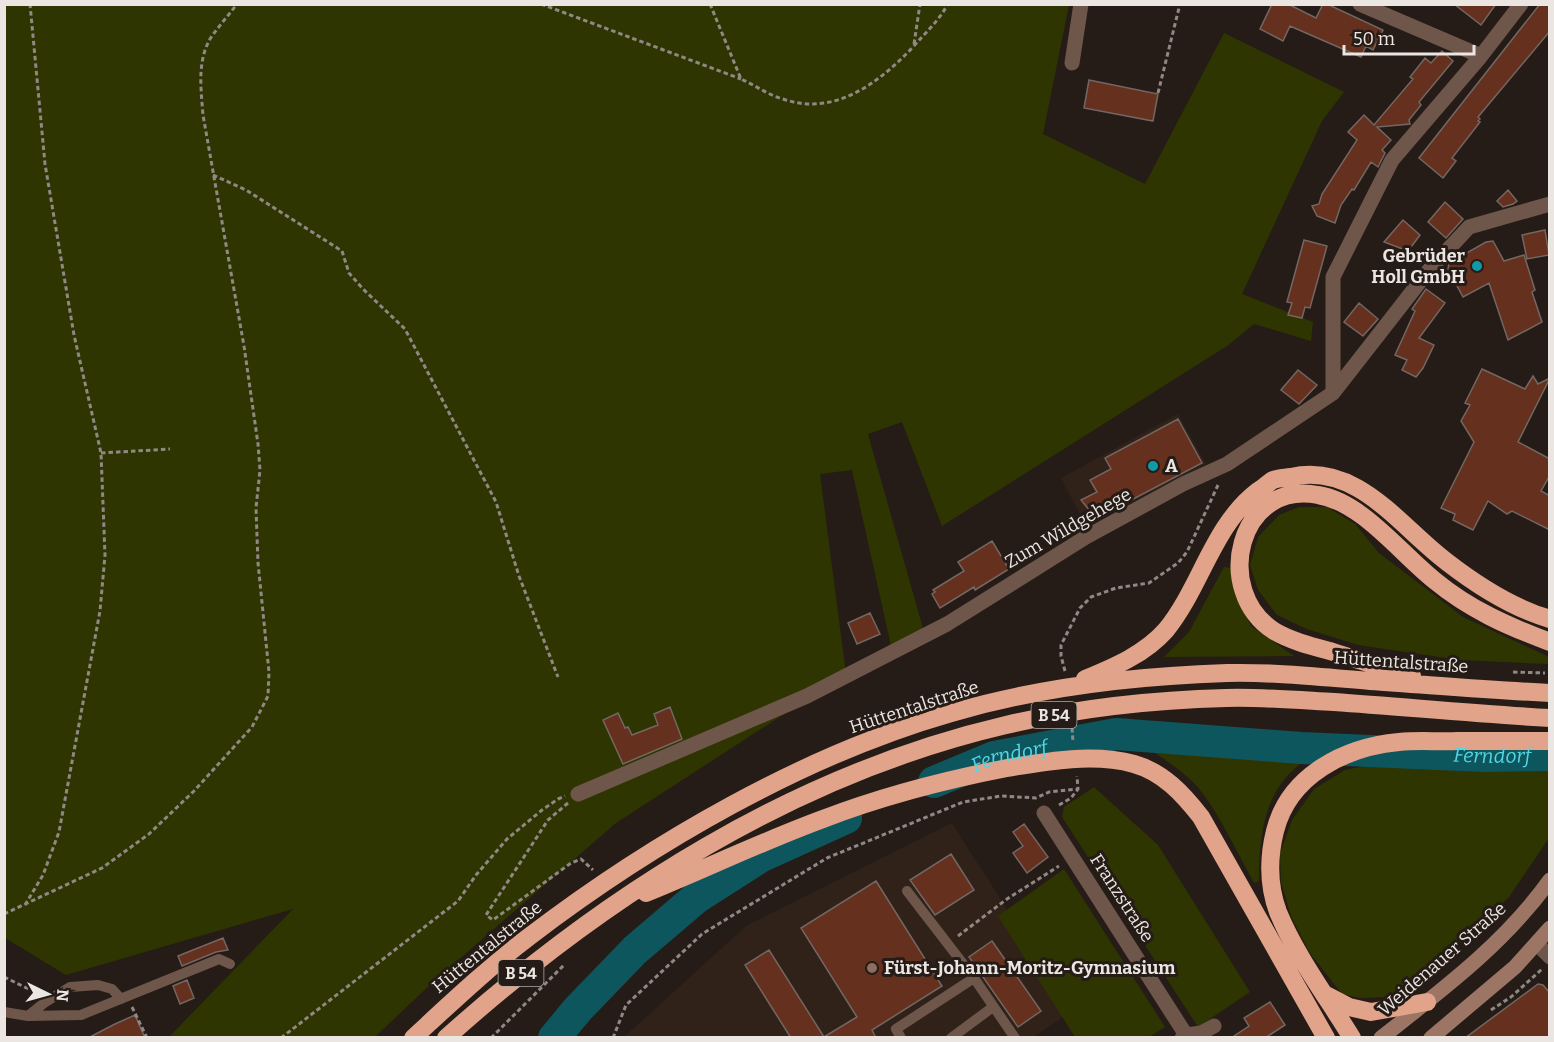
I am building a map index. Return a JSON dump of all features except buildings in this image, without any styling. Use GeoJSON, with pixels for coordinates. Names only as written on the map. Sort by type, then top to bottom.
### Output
{"type":"FeatureCollection","features":[{"type":"Feature","properties":{"kind":"highway"},"geometry":{"type":"LineString","coordinates":[[1064,684],[1118,665],[1142,650],[1164,632],[1190,596],[1226,526],[1250,498],[1272,481],[1300,474],[1326,475],[1350,484],[1375,498],[1446,562],[1488,592],[1527,612],[1550,619]]}},
{"type":"Feature","properties":{"kind":"highway"},"geometry":{"type":"LineString","coordinates":[[1446,687],[1298,642],[1274,630],[1257,614],[1242,587],[1239,562],[1242,539],[1263,508],[1280,496],[1300,492],[1321,495],[1346,505],[1371,523],[1434,580],[1473,609],[1509,627],[1550,642]]}},
{"type":"Feature","properties":{"kind":"highway","name":"Hüttentalstraße"},"geometry":{"type":"LineString","coordinates":[[413,1038],[467,988],[529,937],[588,894],[666,843],[769,786],[855,748],[950,713],[1064,684],[1229,673],[1292,674],[1550,693]]}},
{"type":"Feature","properties":{"kind":"highway","name":"B 54"},"geometry":{"type":"LineString","coordinates":[[446,1038],[543,956],[600,912],[697,853],[776,809],[842,779],[955,739],[1005,725],[1065,713],[1170,700],[1290,699],[1550,718]]}},
{"type":"Feature","properties":{"kind":"highway"},"geometry":{"type":"LineString","coordinates":[[1352,1038],[1288,934],[1271,890],[1269,867],[1276,826],[1293,791],[1313,772],[1336,758],[1366,747],[1399,742],[1550,741]]}},
{"type":"Feature","properties":{"kind":"highway"},"geometry":{"type":"LineString","coordinates":[[600,912],[777,837],[843,812],[921,788],[1024,765],[1067,760],[1096,759],[1135,764],[1155,772],[1187,799],[1212,835],[1326,1038]]}},
{"type":"Feature","properties":{"kind":"highway"},"geometry":{"type":"LineString","coordinates":[[1324,994],[1349,1007],[1371,1012],[1427,1002]]}},
{"type":"Feature","properties":{"kind":"main road","name":"Weidenauer Straße"},"geometry":{"type":"LineString","coordinates":[[1381,1038],[1493,945],[1523,915],[1550,880]]}},
{"type":"Feature","properties":{"kind":"main road"},"geometry":{"type":"LineString","coordinates":[[1431,1038],[1486,993],[1537,944],[1550,928]]}},
{"type":"Feature","properties":{"kind":"street"},"geometry":{"type":"LineString","coordinates":[[1072,63],[1082,4]]}},
{"type":"Feature","properties":{"kind":"street"},"geometry":{"type":"LineString","coordinates":[[1333,393],[1333,277],[1392,160],[1481,56],[1521,4]]}},
{"type":"Feature","properties":{"kind":"street"},"geometry":{"type":"LineString","coordinates":[[1367,6],[1481,56]]}},
{"type":"Feature","properties":{"kind":"street","name":"Zum Wildgehege"},"geometry":{"type":"LineString","coordinates":[[578,794],[807,696],[947,624],[1086,537],[1183,484],[1227,464],[1333,393],[1429,270],[1469,227],[1550,204]]}},
{"type":"Feature","properties":{"kind":"street","name":"Franzstraße"},"geometry":{"type":"LineString","coordinates":[[1044,813],[1184,1036]]}},
{"type":"Feature","properties":{"kind":"street"},"geometry":{"type":"LineString","coordinates":[[1537,944],[1550,957]]}},
{"type":"Feature","properties":{"kind":"street"},"geometry":{"type":"LineString","coordinates":[[1184,1036],[1202,1033],[1214,1026]]}},
{"type":"Feature","properties":{"kind":"lane"},"geometry":{"type":"LineString","coordinates":[[907,891],[974,978],[1015,1038]]}},
{"type":"Feature","properties":{"kind":"lane"},"geometry":{"type":"LineString","coordinates":[[4,1012],[28,1016],[81,1015],[219,959],[230,964]]}},
{"type":"Feature","properties":{"kind":"lane"},"geometry":{"type":"LineString","coordinates":[[901,1038],[896,1029],[974,978]]}},
{"type":"Feature","properties":{"kind":"lane"},"geometry":{"type":"LineString","coordinates":[[28,1016],[70,987],[98,986],[112,989],[121,999]]}},
{"type":"Feature","properties":{"kind":"lane"},"geometry":{"type":"LineString","coordinates":[[951,1038],[993,1007]]}},
{"type":"Feature","properties":{"kind":"path"},"geometry":{"type":"LineString","coordinates":[[24,906],[43,875],[60,832],[100,611],[105,555],[101,453],[74,335],[45,164],[30,4]]}},
{"type":"Feature","properties":{"kind":"path"},"geometry":{"type":"LineString","coordinates":[[4,914],[102,868],[149,834],[194,791],[252,727],[268,696],[269,672],[258,562],[256,508],[260,470],[258,444],[244,346],[203,115],[200,83],[202,59],[210,39],[237,4]]}},
{"type":"Feature","properties":{"kind":"path"},"geometry":{"type":"LineString","coordinates":[[541,4],[741,79],[783,100],[808,104],[832,103],[862,90],[887,73],[937,23],[948,4]]}},
{"type":"Feature","properties":{"kind":"path"},"geometry":{"type":"LineString","coordinates":[[710,4],[741,79]]}},
{"type":"Feature","properties":{"kind":"path"},"geometry":{"type":"LineString","coordinates":[[914,45],[920,4]]}},
{"type":"Feature","properties":{"kind":"path"},"geometry":{"type":"LineString","coordinates":[[1158,93],[1180,4]]}},
{"type":"Feature","properties":{"kind":"path"},"geometry":{"type":"LineString","coordinates":[[213,175],[254,194],[342,251],[350,273],[363,289],[405,329],[496,502],[519,576],[558,677]]}},
{"type":"Feature","properties":{"kind":"path"},"geometry":{"type":"LineString","coordinates":[[101,453],[170,449]]}},
{"type":"Feature","properties":{"kind":"path"},"geometry":{"type":"LineString","coordinates":[[1064,684],[1062,645],[1080,608],[1091,597],[1116,588],[1149,583],[1178,563],[1188,552],[1227,464]]}},
{"type":"Feature","properties":{"kind":"path"},"geometry":{"type":"LineString","coordinates":[[1044,813],[1071,798],[1078,789],[1077,782]]}},
{"type":"Feature","properties":{"kind":"path"},"geometry":{"type":"LineString","coordinates":[[613,1038],[626,1005],[702,934],[827,858],[963,802],[1001,796],[1036,798],[1049,792],[1078,789]]}},
{"type":"Feature","properties":{"kind":"path"},"geometry":{"type":"LineString","coordinates":[[281,1038],[342,988],[458,901],[507,839],[542,810],[558,799],[578,794]]}},
{"type":"Feature","properties":{"kind":"path"},"geometry":{"type":"LineString","coordinates":[[947,944],[1007,899],[1073,857]]}},
{"type":"Feature","properties":{"kind":"path"},"geometry":{"type":"LineString","coordinates":[[4,977],[37,993]]}},
{"type":"Feature","properties":{"kind":"path"},"geometry":{"type":"LineString","coordinates":[[136,1013],[147,1038]]}},
{"type":"Feature","properties":{"kind":"shaded area","name":"A"},"geometry":{"type":"Polygon","coordinates":[[[1178,414],[1206,464],[1086,526],[1061,478],[1178,414]]]}},
{"type":"Feature","properties":{"kind":"shaded area","name":"Fürst-Johann-Moritz-Gymnasium"},"geometry":{"type":"Polygon","coordinates":[[[952,823],[1072,1011],[1033,1037],[623,1038],[746,926],[952,823]]]}},
{"type":"Feature","properties":{"kind":"green space"},"geometry":{"type":"Polygon","coordinates":[[[5,5],[1069,5],[1043,134],[1145,184],[1224,33],[1344,92],[1322,121],[1242,294],[1313,322],[1311,341],[1254,324],[1227,346],[942,526],[902,422],[868,434],[926,639],[893,655],[852,470],[820,474],[846,674],[616,823],[434,981],[375,1037],[169,1037],[293,909],[66,975],[5,938],[5,5]]]}},
{"type":"Feature","properties":{"kind":"green space"},"geometry":{"type":"Polygon","coordinates":[[[1299,507],[1327,507],[1355,524],[1379,553],[1463,617],[1549,657],[1549,664],[1459,660],[1358,645],[1307,629],[1277,615],[1258,590],[1250,565],[1258,537],[1279,515],[1299,507]]]}},
{"type":"Feature","properties":{"kind":"green space"},"geometry":{"type":"Polygon","coordinates":[[[1224,567],[1231,568],[1235,595],[1251,626],[1294,656],[1164,657],[1189,632],[1224,567]]]}},
{"type":"Feature","properties":{"kind":"green space"},"geometry":{"type":"Polygon","coordinates":[[[1134,740],[1310,756],[1288,775],[1272,798],[1261,839],[1259,881],[1254,883],[1225,829],[1200,790],[1177,769],[1134,740]]]}},
{"type":"Feature","properties":{"kind":"green space"},"geometry":{"type":"Polygon","coordinates":[[[1409,757],[1549,759],[1549,838],[1509,897],[1449,954],[1415,982],[1387,997],[1360,998],[1342,994],[1309,952],[1291,916],[1281,882],[1280,853],[1292,820],[1314,789],[1345,770],[1409,757]]]}},
{"type":"Feature","properties":{"kind":"green space"},"geometry":{"type":"Polygon","coordinates":[[[1094,787],[1158,845],[1250,992],[1198,1027],[1062,817],[1064,807],[1094,787]]]}},
{"type":"Feature","properties":{"kind":"green space"},"geometry":{"type":"Polygon","coordinates":[[[1064,869],[1165,1027],[1149,1037],[1075,1037],[998,916],[1064,869]]]}},
{"type":"Feature","properties":{"kind":"waterway","name":"Ferndorf"},"geometry":{"type":"LineString","coordinates":[[934,782],[994,757],[1116,734],[1301,748],[1485,756],[1550,755]]}},
{"type":"Feature","properties":{"kind":"waterway","name":"Ferndorf"},"geometry":{"type":"LineString","coordinates":[[554,1038],[578,1009],[635,950],[696,898],[760,857],[846,818]]}},
{"type":"Feature","properties":{"kind":"place","name":"Gebrüder Holl GmbH"},"geometry":{"type":"Point","coordinates":[1477,266]}},
{"type":"Feature","properties":{"kind":"place","name":"A"},"geometry":{"type":"Point","coordinates":[1153,466]}},
{"type":"Feature","properties":{"kind":"place","name":"Fürst-Johann-Moritz-Gymnasium"},"geometry":{"type":"Point","coordinates":[872,968]}}]}
